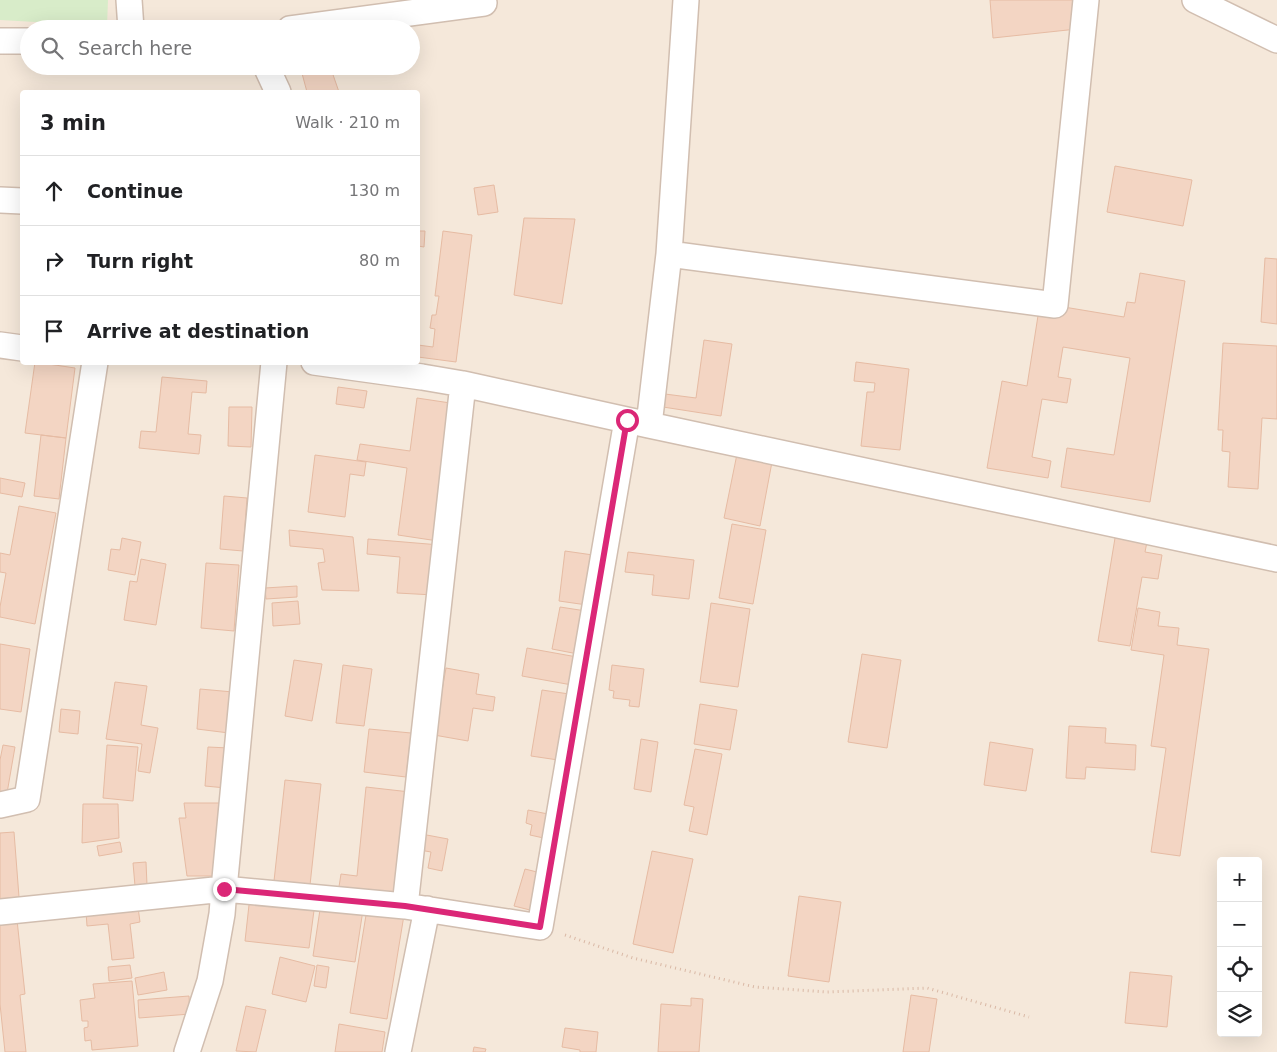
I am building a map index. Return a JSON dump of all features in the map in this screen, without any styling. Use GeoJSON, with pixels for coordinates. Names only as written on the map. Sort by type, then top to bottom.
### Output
{"type":"FeatureCollection","features":[{"type":"Feature","properties":{"kind":"street"},"geometry":{"type":"LineString","coordinates":[[129,0],[130,20]]}},
{"type":"Feature","properties":{"kind":"street"},"geometry":{"type":"LineString","coordinates":[[0,912],[224,889],[416,908],[540,927],[669,254],[686,0]]}},
{"type":"Feature","properties":{"kind":"street"},"geometry":{"type":"LineString","coordinates":[[669,254],[1055,305],[1086,0]]}},
{"type":"Feature","properties":{"kind":"street"},"geometry":{"type":"LineString","coordinates":[[1195,0],[1277,40]]}},
{"type":"Feature","properties":{"kind":"street"},"geometry":{"type":"LineString","coordinates":[[357,20],[484,3]]}},
{"type":"Feature","properties":{"kind":"street"},"geometry":{"type":"LineString","coordinates":[[0,41],[20,41]]}},
{"type":"Feature","properties":{"kind":"street"},"geometry":{"type":"LineString","coordinates":[[270,75],[277,90]]}},
{"type":"Feature","properties":{"kind":"street"},"geometry":{"type":"LineString","coordinates":[[0,200],[20,201]]}},
{"type":"Feature","properties":{"kind":"street"},"geometry":{"type":"LineString","coordinates":[[0,345],[20,348]]}},
{"type":"Feature","properties":{"kind":"street"},"geometry":{"type":"LineString","coordinates":[[0,805],[27,799],[95,365]]}},
{"type":"Feature","properties":{"kind":"street"},"geometry":{"type":"LineString","coordinates":[[187,1052],[210,981],[222,914],[274,365]]}},
{"type":"Feature","properties":{"kind":"street"},"geometry":{"type":"LineString","coordinates":[[336,365],[463,384],[638,423],[1277,558]]}},
{"type":"Feature","properties":{"kind":"street"},"geometry":{"type":"LineString","coordinates":[[398,1052],[416,908],[463,384]]}},
{"type":"Feature","properties":{"kind":"path"},"geometry":{"type":"LineString","coordinates":[[540,927],[633,958],[755,987],[827,992],[928,988],[1029,1017]]}},
{"type":"Feature","properties":{"kind":"shaded area"},"geometry":{"type":"Polygon","coordinates":[[[0,0],[1277,0],[1277,1052],[0,1052],[0,0]]]}},
{"type":"Feature","properties":{"kind":"green space"},"geometry":{"type":"Polygon","coordinates":[[[0,0],[108,0],[107,20],[0,20],[0,0]]]}},
{"type":"Feature","properties":{"kind":"building"},"geometry":{"type":"Polygon","coordinates":[[[990,0],[1074,0],[1077,29],[993,38],[990,0]]]}},
{"type":"Feature","properties":{"kind":"building"},"geometry":{"type":"Polygon","coordinates":[[[302,75],[333,75],[338,90],[306,90],[302,75]]]}},
{"type":"Feature","properties":{"kind":"building"},"geometry":{"type":"Polygon","coordinates":[[[1115,166],[1192,180],[1183,226],[1107,212],[1115,166]]]}},
{"type":"Feature","properties":{"kind":"building"},"geometry":{"type":"Polygon","coordinates":[[[494,185],[498,212],[478,215],[474,188],[494,185]]]}},
{"type":"Feature","properties":{"kind":"building"},"geometry":{"type":"Polygon","coordinates":[[[524,218],[575,219],[562,304],[514,295],[524,218]]]}},
{"type":"Feature","properties":{"kind":"building"},"geometry":{"type":"Polygon","coordinates":[[[420,231],[425,231],[424,247],[420,246],[420,231]]]}},
{"type":"Feature","properties":{"kind":"building"},"geometry":{"type":"Polygon","coordinates":[[[443,231],[472,235],[456,362],[420,357],[420,345],[433,347],[435,329],[430,328],[432,315],[436,315],[439,296],[435,296],[443,231]]]}},
{"type":"Feature","properties":{"kind":"building"},"geometry":{"type":"Polygon","coordinates":[[[1265,258],[1277,259],[1277,324],[1261,322],[1265,258]]]}},
{"type":"Feature","properties":{"kind":"building"},"geometry":{"type":"Polygon","coordinates":[[[1140,273],[1185,281],[1150,502],[1061,487],[1067,448],[1114,455],[1130,358],[1063,347],[1058,377],[1071,379],[1067,403],[1042,399],[1032,457],[1051,461],[1048,478],[987,468],[1002,381],[1027,386],[1040,303],[1124,317],[1127,302],[1135,303],[1140,273]]]}},
{"type":"Feature","properties":{"kind":"building"},"geometry":{"type":"Polygon","coordinates":[[[704,340],[732,344],[721,416],[663,407],[665,394],[696,398],[704,340]]]}},
{"type":"Feature","properties":{"kind":"building"},"geometry":{"type":"Polygon","coordinates":[[[1223,343],[1277,346],[1277,419],[1262,418],[1258,489],[1228,487],[1230,452],[1222,451],[1223,430],[1218,430],[1223,343]]]}},
{"type":"Feature","properties":{"kind":"building"},"geometry":{"type":"Polygon","coordinates":[[[856,362],[909,369],[900,450],[861,446],[867,392],[874,392],[875,383],[854,381],[856,362]]]}},
{"type":"Feature","properties":{"kind":"building"},"geometry":{"type":"Polygon","coordinates":[[[35,365],[55,365],[75,368],[66,438],[25,433],[35,365]]]}},
{"type":"Feature","properties":{"kind":"building"},"geometry":{"type":"Polygon","coordinates":[[[162,377],[207,381],[206,393],[192,392],[188,434],[201,435],[199,454],[139,448],[141,431],[156,432],[162,377]]]}},
{"type":"Feature","properties":{"kind":"building"},"geometry":{"type":"Polygon","coordinates":[[[338,387],[367,391],[364,408],[336,404],[338,387]]]}},
{"type":"Feature","properties":{"kind":"building"},"geometry":{"type":"Polygon","coordinates":[[[417,398],[457,404],[438,541],[398,535],[407,468],[357,460],[360,444],[410,451],[417,398]]]}},
{"type":"Feature","properties":{"kind":"building"},"geometry":{"type":"Polygon","coordinates":[[[229,407],[252,407],[251,447],[228,446],[229,407]]]}},
{"type":"Feature","properties":{"kind":"building"},"geometry":{"type":"Polygon","coordinates":[[[41,435],[66,438],[59,499],[34,496],[41,435]]]}},
{"type":"Feature","properties":{"kind":"building"},"geometry":{"type":"Polygon","coordinates":[[[737,454],[772,462],[760,526],[724,518],[737,454]]]}},
{"type":"Feature","properties":{"kind":"building"},"geometry":{"type":"Polygon","coordinates":[[[315,455],[366,462],[364,476],[350,474],[345,517],[308,512],[315,455]]]}},
{"type":"Feature","properties":{"kind":"building"},"geometry":{"type":"Polygon","coordinates":[[[0,478],[25,483],[22,497],[0,493],[0,478]]]}},
{"type":"Feature","properties":{"kind":"building"},"geometry":{"type":"Polygon","coordinates":[[[224,496],[247,498],[243,551],[220,549],[224,496]]]}},
{"type":"Feature","properties":{"kind":"building"},"geometry":{"type":"Polygon","coordinates":[[[19,506],[56,513],[35,624],[0,617],[6,573],[0,572],[0,553],[10,555],[19,506]]]}},
{"type":"Feature","properties":{"kind":"building"},"geometry":{"type":"Polygon","coordinates":[[[732,524],[766,530],[753,604],[719,598],[732,524]]]}},
{"type":"Feature","properties":{"kind":"building"},"geometry":{"type":"Polygon","coordinates":[[[289,530],[353,537],[359,591],[322,590],[318,563],[325,562],[323,549],[290,546],[289,530]]]}},
{"type":"Feature","properties":{"kind":"building"},"geometry":{"type":"Polygon","coordinates":[[[1116,532],[1148,537],[1145,552],[1162,555],[1158,579],[1142,577],[1130,646],[1098,641],[1116,532]]]}},
{"type":"Feature","properties":{"kind":"building"},"geometry":{"type":"Polygon","coordinates":[[[122,538],[141,542],[135,575],[108,570],[111,549],[120,550],[122,538]]]}},
{"type":"Feature","properties":{"kind":"building"},"geometry":{"type":"Polygon","coordinates":[[[368,539],[440,545],[434,595],[397,593],[400,557],[367,554],[368,539]]]}},
{"type":"Feature","properties":{"kind":"building"},"geometry":{"type":"Polygon","coordinates":[[[565,551],[593,555],[587,605],[559,601],[565,551]]]}},
{"type":"Feature","properties":{"kind":"building"},"geometry":{"type":"Polygon","coordinates":[[[628,552],[694,560],[689,599],[652,595],[654,575],[625,572],[628,552]]]}},
{"type":"Feature","properties":{"kind":"building"},"geometry":{"type":"Polygon","coordinates":[[[141,559],[166,564],[156,625],[124,620],[130,581],[137,582],[141,559]]]}},
{"type":"Feature","properties":{"kind":"building"},"geometry":{"type":"Polygon","coordinates":[[[206,563],[239,565],[234,631],[201,628],[206,563]]]}},
{"type":"Feature","properties":{"kind":"building"},"geometry":{"type":"Polygon","coordinates":[[[297,586],[297,597],[266,599],[265,588],[297,586]]]}},
{"type":"Feature","properties":{"kind":"building"},"geometry":{"type":"Polygon","coordinates":[[[298,601],[300,624],[273,626],[272,603],[298,601]]]}},
{"type":"Feature","properties":{"kind":"building"},"geometry":{"type":"Polygon","coordinates":[[[711,603],[750,609],[738,687],[700,682],[711,603]]]}},
{"type":"Feature","properties":{"kind":"building"},"geometry":{"type":"Polygon","coordinates":[[[560,607],[586,611],[578,654],[552,649],[560,607]]]}},
{"type":"Feature","properties":{"kind":"building"},"geometry":{"type":"Polygon","coordinates":[[[1138,608],[1160,612],[1158,626],[1179,628],[1177,645],[1209,649],[1180,856],[1151,852],[1166,748],[1151,746],[1164,655],[1131,650],[1138,608]]]}},
{"type":"Feature","properties":{"kind":"building"},"geometry":{"type":"Polygon","coordinates":[[[0,644],[30,649],[21,712],[0,709],[0,644]]]}},
{"type":"Feature","properties":{"kind":"building"},"geometry":{"type":"Polygon","coordinates":[[[527,648],[577,657],[572,685],[522,676],[527,648]]]}},
{"type":"Feature","properties":{"kind":"building"},"geometry":{"type":"Polygon","coordinates":[[[862,654],[901,660],[887,748],[848,742],[862,654]]]}},
{"type":"Feature","properties":{"kind":"building"},"geometry":{"type":"Polygon","coordinates":[[[294,660],[322,664],[312,721],[285,716],[294,660]]]}},
{"type":"Feature","properties":{"kind":"building"},"geometry":{"type":"Polygon","coordinates":[[[343,665],[372,669],[364,726],[336,723],[343,665]]]}},
{"type":"Feature","properties":{"kind":"building"},"geometry":{"type":"Polygon","coordinates":[[[612,665],[644,669],[639,707],[629,706],[630,700],[613,698],[614,691],[609,690],[612,665]]]}},
{"type":"Feature","properties":{"kind":"building"},"geometry":{"type":"Polygon","coordinates":[[[446,668],[479,674],[476,694],[495,697],[493,711],[473,708],[468,741],[434,735],[446,668]]]}},
{"type":"Feature","properties":{"kind":"building"},"geometry":{"type":"Polygon","coordinates":[[[115,682],[147,686],[141,725],[158,728],[150,773],[138,771],[142,744],[106,739],[115,682]]]}},
{"type":"Feature","properties":{"kind":"building"},"geometry":{"type":"Polygon","coordinates":[[[200,689],[233,692],[229,733],[197,729],[200,689]]]}},
{"type":"Feature","properties":{"kind":"building"},"geometry":{"type":"Polygon","coordinates":[[[542,690],[576,695],[565,761],[531,756],[542,690]]]}},
{"type":"Feature","properties":{"kind":"building"},"geometry":{"type":"Polygon","coordinates":[[[700,704],[737,710],[730,750],[694,744],[700,704]]]}},
{"type":"Feature","properties":{"kind":"building"},"geometry":{"type":"Polygon","coordinates":[[[61,709],[80,711],[78,734],[59,732],[61,709]]]}},
{"type":"Feature","properties":{"kind":"building"},"geometry":{"type":"Polygon","coordinates":[[[1069,726],[1106,728],[1105,743],[1136,745],[1135,770],[1086,767],[1085,779],[1066,778],[1069,726]]]}},
{"type":"Feature","properties":{"kind":"building"},"geometry":{"type":"Polygon","coordinates":[[[369,729],[411,733],[406,777],[364,772],[369,729]]]}},
{"type":"Feature","properties":{"kind":"building"},"geometry":{"type":"Polygon","coordinates":[[[641,739],[658,742],[651,792],[634,789],[641,739]]]}},
{"type":"Feature","properties":{"kind":"building"},"geometry":{"type":"Polygon","coordinates":[[[990,742],[1033,749],[1026,791],[984,785],[990,742]]]}},
{"type":"Feature","properties":{"kind":"building"},"geometry":{"type":"Polygon","coordinates":[[[3,745],[15,747],[6,799],[0,798],[0,760],[3,745]]]}},
{"type":"Feature","properties":{"kind":"building"},"geometry":{"type":"Polygon","coordinates":[[[107,745],[138,747],[133,801],[103,798],[107,745]]]}},
{"type":"Feature","properties":{"kind":"building"},"geometry":{"type":"Polygon","coordinates":[[[208,747],[229,748],[226,788],[205,786],[208,747]]]}},
{"type":"Feature","properties":{"kind":"building"},"geometry":{"type":"Polygon","coordinates":[[[695,749],[722,754],[707,835],[689,831],[694,807],[684,805],[695,749]]]}},
{"type":"Feature","properties":{"kind":"building"},"geometry":{"type":"Polygon","coordinates":[[[285,780],[321,784],[310,885],[274,881],[285,780]]]}},
{"type":"Feature","properties":{"kind":"building"},"geometry":{"type":"Polygon","coordinates":[[[366,787],[410,792],[398,900],[338,893],[341,874],[357,876],[366,787]]]}},
{"type":"Feature","properties":{"kind":"building"},"geometry":{"type":"Polygon","coordinates":[[[184,803],[223,803],[216,876],[187,876],[179,818],[186,818],[184,803]]]}},
{"type":"Feature","properties":{"kind":"building"},"geometry":{"type":"Polygon","coordinates":[[[83,804],[118,804],[119,838],[82,843],[83,804]]]}},
{"type":"Feature","properties":{"kind":"building"},"geometry":{"type":"Polygon","coordinates":[[[528,810],[553,815],[548,839],[530,835],[532,825],[526,823],[528,810]]]}},
{"type":"Feature","properties":{"kind":"building"},"geometry":{"type":"Polygon","coordinates":[[[14,832],[19,897],[0,899],[0,833],[14,832]]]}},
{"type":"Feature","properties":{"kind":"building"},"geometry":{"type":"Polygon","coordinates":[[[416,833],[448,839],[442,871],[428,868],[431,852],[414,849],[416,833]]]}},
{"type":"Feature","properties":{"kind":"building"},"geometry":{"type":"Polygon","coordinates":[[[120,842],[122,852],[99,856],[97,846],[120,842]]]}},
{"type":"Feature","properties":{"kind":"building"},"geometry":{"type":"Polygon","coordinates":[[[652,851],[693,859],[673,953],[633,944],[652,851]]]}},
{"type":"Feature","properties":{"kind":"building"},"geometry":{"type":"Polygon","coordinates":[[[146,862],[147,885],[135,886],[133,863],[146,862]]]}},
{"type":"Feature","properties":{"kind":"building"},"geometry":{"type":"Polygon","coordinates":[[[525,869],[545,874],[534,911],[514,906],[525,869]]]}},
{"type":"Feature","properties":{"kind":"building"},"geometry":{"type":"Polygon","coordinates":[[[250,896],[315,903],[309,948],[245,941],[250,896]]]}},
{"type":"Feature","properties":{"kind":"building"},"geometry":{"type":"Polygon","coordinates":[[[799,896],[841,902],[829,982],[788,976],[799,896]]]}},
{"type":"Feature","properties":{"kind":"building"},"geometry":{"type":"Polygon","coordinates":[[[321,903],[363,910],[355,962],[313,956],[321,903]]]}},
{"type":"Feature","properties":{"kind":"building"},"geometry":{"type":"Polygon","coordinates":[[[138,907],[140,922],[130,924],[134,958],[112,960],[108,924],[87,926],[86,912],[138,907]]]}},
{"type":"Feature","properties":{"kind":"building"},"geometry":{"type":"Polygon","coordinates":[[[367,909],[404,915],[387,1019],[350,1013],[367,909]]]}},
{"type":"Feature","properties":{"kind":"building"},"geometry":{"type":"Polygon","coordinates":[[[17,920],[25,994],[20,995],[26,1052],[5,1052],[0,1004],[0,921],[17,920]]]}},
{"type":"Feature","properties":{"kind":"building"},"geometry":{"type":"Polygon","coordinates":[[[280,957],[315,966],[306,1002],[272,994],[280,957]]]}},
{"type":"Feature","properties":{"kind":"building"},"geometry":{"type":"Polygon","coordinates":[[[130,965],[132,978],[109,981],[108,967],[130,965]]]}},
{"type":"Feature","properties":{"kind":"building"},"geometry":{"type":"Polygon","coordinates":[[[317,965],[329,967],[326,988],[314,986],[317,965]]]}},
{"type":"Feature","properties":{"kind":"building"},"geometry":{"type":"Polygon","coordinates":[[[164,972],[167,990],[138,995],[135,978],[164,972]]]}},
{"type":"Feature","properties":{"kind":"building"},"geometry":{"type":"Polygon","coordinates":[[[1130,972],[1172,976],[1167,1027],[1125,1023],[1130,972]]]}},
{"type":"Feature","properties":{"kind":"building"},"geometry":{"type":"Polygon","coordinates":[[[132,981],[138,1046],[92,1050],[91,1040],[85,1041],[84,1028],[88,1027],[88,1021],[82,1021],[80,1000],[95,998],[93,984],[132,981]]]}},
{"type":"Feature","properties":{"kind":"building"},"geometry":{"type":"Polygon","coordinates":[[[911,995],[937,999],[929,1052],[903,1052],[911,995]]]}},
{"type":"Feature","properties":{"kind":"building"},"geometry":{"type":"Polygon","coordinates":[[[189,996],[190,1014],[139,1018],[138,1000],[189,996]]]}},
{"type":"Feature","properties":{"kind":"building"},"geometry":{"type":"Polygon","coordinates":[[[691,998],[703,999],[699,1052],[658,1052],[661,1004],[691,1006],[691,998]]]}},
{"type":"Feature","properties":{"kind":"building"},"geometry":{"type":"Polygon","coordinates":[[[246,1006],[266,1010],[256,1052],[236,1051],[246,1006]]]}},
{"type":"Feature","properties":{"kind":"building"},"geometry":{"type":"Polygon","coordinates":[[[339,1024],[385,1032],[382,1052],[335,1052],[339,1024]]]}},
{"type":"Feature","properties":{"kind":"building"},"geometry":{"type":"Polygon","coordinates":[[[565,1028],[598,1032],[596,1052],[580,1052],[580,1050],[562,1047],[565,1028]]]}},
{"type":"Feature","properties":{"kind":"building"},"geometry":{"type":"Polygon","coordinates":[[[474,1047],[486,1049],[485,1052],[473,1052],[474,1047]]]}},
{"type":"Feature","properties":{"kind":"route"},"geometry":{"type":"LineString","coordinates":[[224,889],[405,906],[540,927],[627,420]]}}]}
